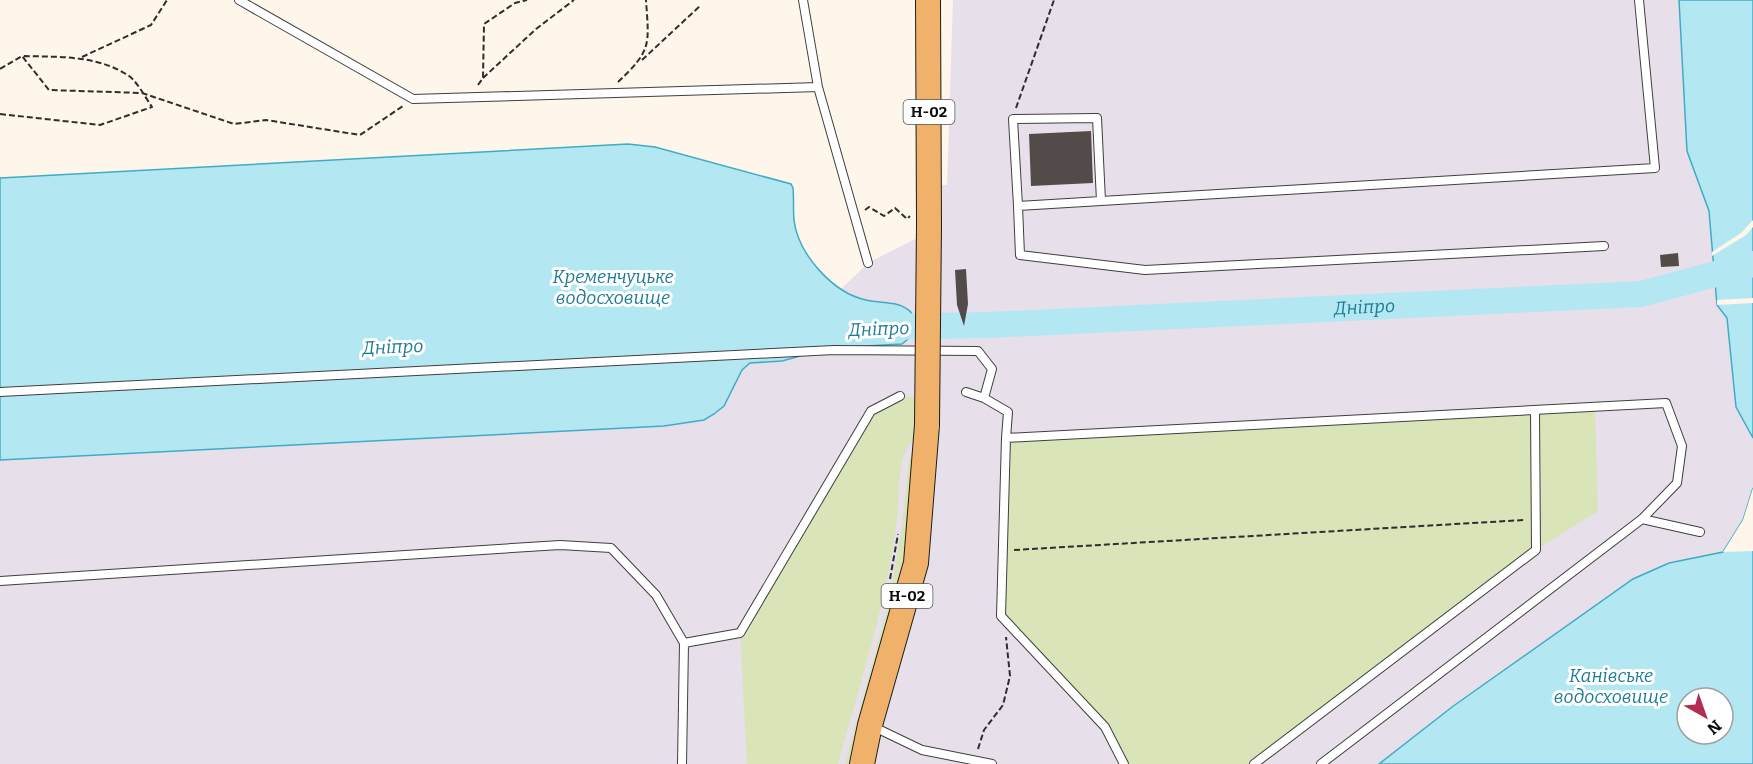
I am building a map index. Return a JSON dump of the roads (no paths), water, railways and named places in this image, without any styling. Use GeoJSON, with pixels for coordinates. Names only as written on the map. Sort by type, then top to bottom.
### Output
{"type":"FeatureCollection","features":[{"type":"Feature","properties":{"kind":"main road","name":"Н-02"},"geometry":{"type":"LineString","coordinates":[[862,764],[870,725],[916,563],[927,424],[922,218],[928,0]]}},
{"type":"Feature","properties":{"kind":"lane"},"geometry":{"type":"LineString","coordinates":[[239,0],[413,99],[818,87]]}},
{"type":"Feature","properties":{"kind":"lane"},"geometry":{"type":"LineString","coordinates":[[804,0],[818,87],[868,263]]}},
{"type":"Feature","properties":{"kind":"lane"},"geometry":{"type":"LineString","coordinates":[[1018,206],[1655,168],[1639,0]]}},
{"type":"Feature","properties":{"kind":"lane"},"geometry":{"type":"LineString","coordinates":[[1101,201],[1097,118],[1013,119],[1020,255],[1145,270],[1604,246]]}},
{"type":"Feature","properties":{"kind":"lane"},"geometry":{"type":"LineString","coordinates":[[0,392],[834,350],[978,351],[992,369],[984,398]]}},
{"type":"Feature","properties":{"kind":"lane"},"geometry":{"type":"LineString","coordinates":[[966,392],[984,398],[1008,412],[1001,616],[1105,727],[1124,764]]}},
{"type":"Feature","properties":{"kind":"lane"},"geometry":{"type":"LineString","coordinates":[[684,643],[740,633],[871,411],[900,396]]}},
{"type":"Feature","properties":{"kind":"lane"},"geometry":{"type":"LineString","coordinates":[[1006,438],[1666,403],[1682,446],[1677,483],[1641,519],[1322,764]]}},
{"type":"Feature","properties":{"kind":"lane"},"geometry":{"type":"LineString","coordinates":[[1254,764],[1536,550],[1535,410]]}},
{"type":"Feature","properties":{"kind":"lane"},"geometry":{"type":"LineString","coordinates":[[1641,519],[1700,532]]}},
{"type":"Feature","properties":{"kind":"lane"},"geometry":{"type":"LineString","coordinates":[[0,581],[560,545],[611,548],[656,595],[684,643],[682,764]]}},
{"type":"Feature","properties":{"kind":"lane"},"geometry":{"type":"LineString","coordinates":[[870,725],[922,750],[992,764]]}},
{"type":"Feature","properties":{"kind":"water"},"geometry":{"type":"Polygon","coordinates":[[[1679,0],[1753,0],[1753,438],[1736,407],[1727,318],[1717,305],[1709,211],[1687,151],[1679,0]]]}},
{"type":"Feature","properties":{"kind":"water","name":"Кременчуцьке водосховище"},"geometry":{"type":"Polygon","coordinates":[[[628,144],[655,147],[791,184],[797,233],[802,246],[819,270],[830,281],[854,296],[903,306],[910,311],[913,317],[914,334],[902,344],[830,348],[782,361],[750,363],[742,370],[724,406],[714,414],[704,420],[664,426],[0,460],[0,178],[628,144]]]}},
{"type":"Feature","properties":{"kind":"water","name":"Канівське водосховище"},"geometry":{"type":"Polygon","coordinates":[[[1753,488],[1753,764],[1379,764],[1452,707],[1633,579],[1669,563],[1723,552],[1743,520],[1753,488]]]}},
{"type":"Feature","properties":{"kind":"waterway","name":"Дніпро"},"geometry":{"type":"LineString","coordinates":[[879,327],[988,325],[1641,294],[1753,264]]}}]}
